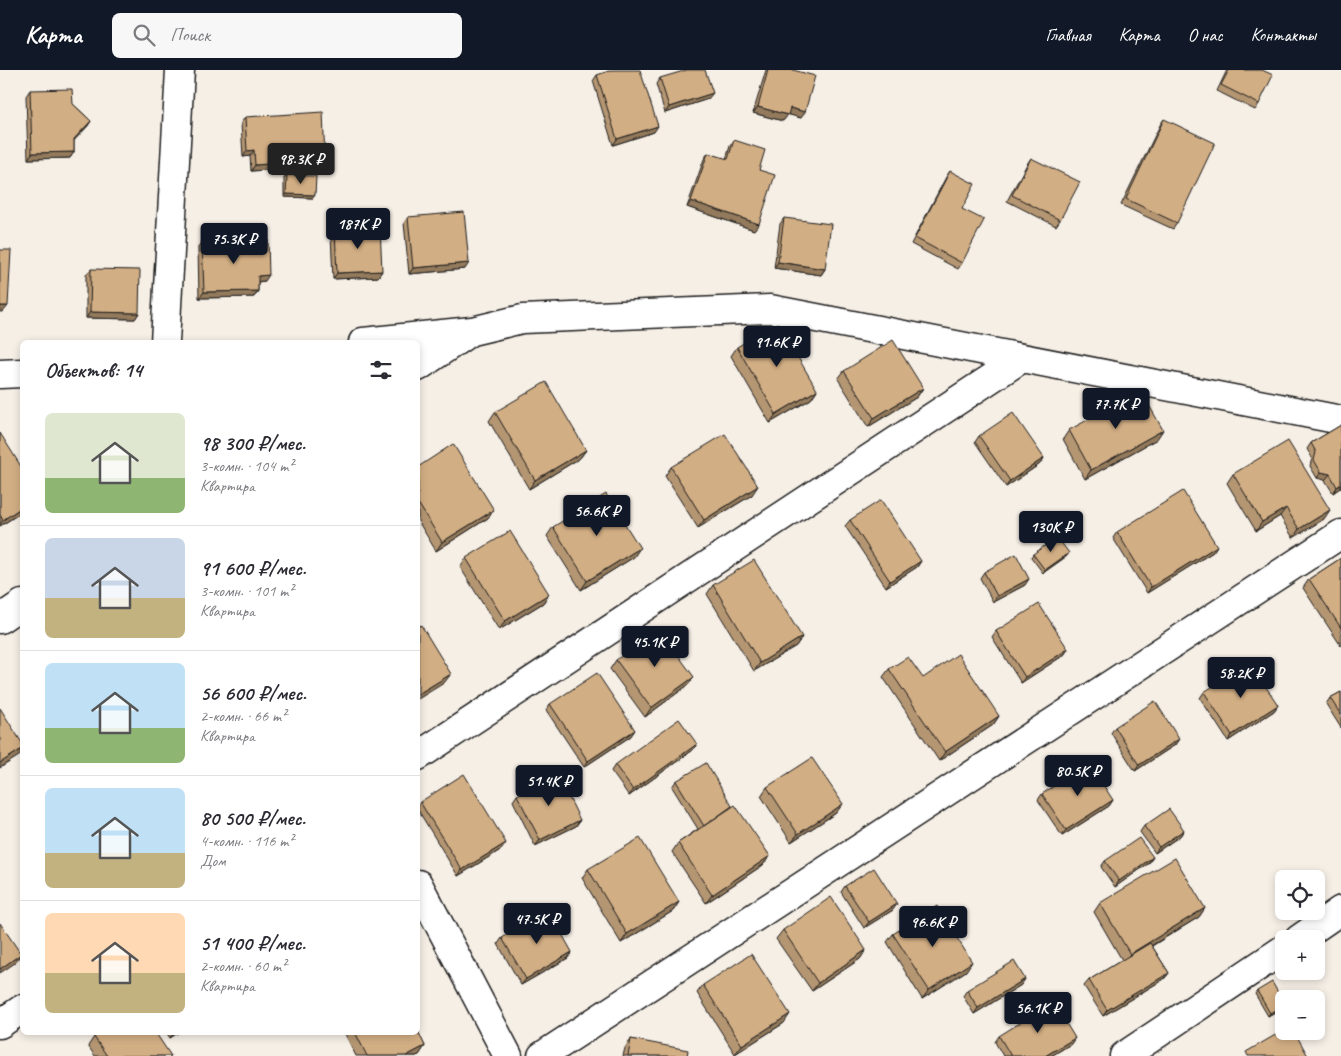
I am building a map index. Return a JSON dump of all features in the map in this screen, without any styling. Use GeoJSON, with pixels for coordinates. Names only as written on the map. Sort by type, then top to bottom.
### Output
{"type":"FeatureCollection","features":[{"type":"Feature","properties":{"kind":"street"},"geometry":{"type":"LineString","coordinates":[[165,340],[180,70]]}},
{"type":"Feature","properties":{"kind":"street"},"geometry":{"type":"LineString","coordinates":[[383,340],[472,331],[522,319],[770,308],[1341,420]]}},
{"type":"Feature","properties":{"kind":"street"},"geometry":{"type":"LineString","coordinates":[[420,366],[472,331]]}},
{"type":"Feature","properties":{"kind":"street"},"geometry":{"type":"LineString","coordinates":[[420,755],[1022,358]]}},
{"type":"Feature","properties":{"kind":"street"},"geometry":{"type":"LineString","coordinates":[[0,374],[20,373]]}},
{"type":"Feature","properties":{"kind":"street"},"geometry":{"type":"LineString","coordinates":[[542,1056],[1341,534]]}},
{"type":"Feature","properties":{"kind":"street"},"geometry":{"type":"LineString","coordinates":[[0,619],[20,605]]}},
{"type":"Feature","properties":{"kind":"street"},"geometry":{"type":"LineString","coordinates":[[420,888],[508,1056]]}},
{"type":"Feature","properties":{"kind":"street"},"geometry":{"type":"LineString","coordinates":[[1312,930],[1341,910]]}},
{"type":"Feature","properties":{"kind":"street"},"geometry":{"type":"LineString","coordinates":[[1124,1056],[1275,955]]}},
{"type":"Feature","properties":{"kind":"street"},"geometry":{"type":"LineString","coordinates":[[0,1024],[20,1010]]}},
{"type":"Feature","properties":{"kind":"building"},"geometry":{"type":"Polygon","coordinates":[[[612,70],[640,70],[658,126],[617,139],[597,75],[612,70]]]}},
{"type":"Feature","properties":{"kind":"building"},"geometry":{"type":"Polygon","coordinates":[[[687,70],[705,70],[713,93],[669,107],[660,78],[687,70]]]}},
{"type":"Feature","properties":{"kind":"building"},"geometry":{"type":"Polygon","coordinates":[[[768,70],[793,70],[815,76],[805,112],[790,108],[788,115],[758,107],[768,70]]]}},
{"type":"Feature","properties":{"kind":"building"},"geometry":{"type":"Polygon","coordinates":[[[1229,70],[1262,70],[1273,75],[1259,104],[1221,85],[1229,70]]]}},
{"type":"Feature","properties":{"kind":"building"},"geometry":{"type":"Polygon","coordinates":[[[72,89],[73,104],[91,121],[74,139],[74,152],[32,153],[30,90],[72,89]]]}},
{"type":"Feature","properties":{"kind":"building"},"geometry":{"type":"Polygon","coordinates":[[[323,112],[325,160],[255,165],[254,150],[247,151],[245,117],[323,112]]]}},
{"type":"Feature","properties":{"kind":"building"},"geometry":{"type":"Polygon","coordinates":[[[1164,119],[1215,143],[1177,223],[1126,199],[1164,119]]]}},
{"type":"Feature","properties":{"kind":"building"},"geometry":{"type":"Polygon","coordinates":[[[734,140],[765,150],[759,170],[775,175],[759,224],[691,201],[708,153],[728,159],[734,140]]]}},
{"type":"Feature","properties":{"kind":"building"},"geometry":{"type":"Polygon","coordinates":[[[1031,158],[1080,182],[1060,220],[1012,195],[1031,158]]]}},
{"type":"Feature","properties":{"kind":"building"},"geometry":{"type":"Polygon","coordinates":[[[950,171],[975,184],[962,209],[984,220],[962,263],[915,238],[950,171]]]}},
{"type":"Feature","properties":{"kind":"building"},"geometry":{"type":"Polygon","coordinates":[[[287,175],[316,176],[315,195],[286,194],[287,175]]]}},
{"type":"Feature","properties":{"kind":"building"},"geometry":{"type":"Polygon","coordinates":[[[464,212],[469,263],[413,268],[408,217],[464,212]]]}},
{"type":"Feature","properties":{"kind":"building"},"geometry":{"type":"Polygon","coordinates":[[[784,218],[831,224],[825,269],[778,262],[784,218]]]}},
{"type":"Feature","properties":{"kind":"building"},"geometry":{"type":"Polygon","coordinates":[[[380,227],[382,271],[337,273],[335,229],[380,227]]]}},
{"type":"Feature","properties":{"kind":"building"},"geometry":{"type":"Polygon","coordinates":[[[268,240],[269,275],[258,276],[258,291],[204,292],[202,241],[268,240]]]}},
{"type":"Feature","properties":{"kind":"building"},"geometry":{"type":"Polygon","coordinates":[[[0,250],[11,250],[8,306],[0,306],[0,250]]]}},
{"type":"Feature","properties":{"kind":"building"},"geometry":{"type":"Polygon","coordinates":[[[91,269],[140,270],[139,313],[90,312],[91,269]]]}},
{"type":"Feature","properties":{"kind":"building"},"geometry":{"type":"Polygon","coordinates":[[[778,323],[817,390],[776,414],[737,347],[778,323]]]}},
{"type":"Feature","properties":{"kind":"building"},"geometry":{"type":"Polygon","coordinates":[[[893,340],[923,388],[874,418],[844,371],[893,340]]]}},
{"type":"Feature","properties":{"kind":"building"},"geometry":{"type":"Polygon","coordinates":[[[546,382],[586,450],[535,480],[495,412],[546,382]]]}},
{"type":"Feature","properties":{"kind":"building"},"geometry":{"type":"Polygon","coordinates":[[[1141,391],[1163,430],[1091,470],[1069,430],[1141,391]]]}},
{"type":"Feature","properties":{"kind":"building"},"geometry":{"type":"Polygon","coordinates":[[[1013,413],[1044,458],[1010,481],[979,436],[1013,413]]]}},
{"type":"Feature","properties":{"kind":"building"},"geometry":{"type":"Polygon","coordinates":[[[1341,425],[1341,484],[1337,487],[1330,474],[1321,472],[1314,460],[1316,452],[1311,443],[1341,425]]]}},
{"type":"Feature","properties":{"kind":"building"},"geometry":{"type":"Polygon","coordinates":[[[0,433],[20,465],[20,508],[3,520],[0,515],[0,433]]]}},
{"type":"Feature","properties":{"kind":"building"},"geometry":{"type":"Polygon","coordinates":[[[725,434],[758,486],[704,520],[671,467],[725,434]]]}},
{"type":"Feature","properties":{"kind":"building"},"geometry":{"type":"Polygon","coordinates":[[[1288,441],[1330,510],[1299,529],[1286,508],[1262,522],[1233,474],[1288,441]]]}},
{"type":"Feature","properties":{"kind":"building"},"geometry":{"type":"Polygon","coordinates":[[[453,444],[494,510],[442,542],[420,506],[420,466],[453,444]]]}},
{"type":"Feature","properties":{"kind":"building"},"geometry":{"type":"Polygon","coordinates":[[[1183,491],[1217,546],[1151,587],[1117,532],[1183,491]]]}},
{"type":"Feature","properties":{"kind":"building"},"geometry":{"type":"Polygon","coordinates":[[[606,494],[640,548],[587,581],[553,527],[606,494]]]}},
{"type":"Feature","properties":{"kind":"building"},"geometry":{"type":"Polygon","coordinates":[[[881,500],[921,561],[890,581],[850,520],[881,500]]]}},
{"type":"Feature","properties":{"kind":"building"},"geometry":{"type":"Polygon","coordinates":[[[510,531],[549,594],[505,621],[466,558],[510,531]]]}},
{"type":"Feature","properties":{"kind":"building"},"geometry":{"type":"Polygon","coordinates":[[[1057,537],[1069,553],[1045,570],[1033,554],[1057,537]]]}},
{"type":"Feature","properties":{"kind":"building"},"geometry":{"type":"Polygon","coordinates":[[[1016,554],[1029,579],[997,596],[984,572],[1016,554]]]}},
{"type":"Feature","properties":{"kind":"building"},"geometry":{"type":"Polygon","coordinates":[[[1341,558],[1341,628],[1309,579],[1341,558]]]}},
{"type":"Feature","properties":{"kind":"building"},"geometry":{"type":"Polygon","coordinates":[[[754,560],[802,637],[760,663],[713,585],[754,560]]]}},
{"type":"Feature","properties":{"kind":"building"},"geometry":{"type":"Polygon","coordinates":[[[1039,604],[1068,649],[1025,677],[996,631],[1039,604]]]}},
{"type":"Feature","properties":{"kind":"building"},"geometry":{"type":"Polygon","coordinates":[[[420,626],[451,674],[420,693],[420,626]]]}},
{"type":"Feature","properties":{"kind":"building"},"geometry":{"type":"Polygon","coordinates":[[[659,629],[694,677],[651,708],[616,660],[659,629]]]}},
{"type":"Feature","properties":{"kind":"building"},"geometry":{"type":"Polygon","coordinates":[[[958,654],[999,716],[945,752],[889,669],[908,657],[923,678],[958,654]]]}},
{"type":"Feature","properties":{"kind":"building"},"geometry":{"type":"Polygon","coordinates":[[[1250,663],[1278,705],[1232,735],[1204,692],[1250,663]]]}},
{"type":"Feature","properties":{"kind":"building"},"geometry":{"type":"Polygon","coordinates":[[[597,673],[635,730],[588,761],[550,704],[597,673]]]}},
{"type":"Feature","properties":{"kind":"building"},"geometry":{"type":"Polygon","coordinates":[[[1341,692],[1341,715],[1330,698],[1341,692]]]}},
{"type":"Feature","properties":{"kind":"building"},"geometry":{"type":"Polygon","coordinates":[[[1155,701],[1179,739],[1139,765],[1115,727],[1155,701]]]}},
{"type":"Feature","properties":{"kind":"building"},"geometry":{"type":"Polygon","coordinates":[[[0,708],[20,740],[20,750],[0,763],[0,708]]]}},
{"type":"Feature","properties":{"kind":"building"},"geometry":{"type":"Polygon","coordinates":[[[679,719],[697,744],[633,790],[615,765],[679,719]]]}},
{"type":"Feature","properties":{"kind":"building"},"geometry":{"type":"Polygon","coordinates":[[[812,758],[843,804],[798,834],[767,787],[812,758]]]}},
{"type":"Feature","properties":{"kind":"building"},"geometry":{"type":"Polygon","coordinates":[[[706,763],[732,806],[704,826],[676,781],[706,763]]]}},
{"type":"Feature","properties":{"kind":"building"},"geometry":{"type":"Polygon","coordinates":[[[1089,763],[1113,800],[1066,830],[1042,794],[1089,763]]]}},
{"type":"Feature","properties":{"kind":"building"},"geometry":{"type":"Polygon","coordinates":[[[464,774],[506,843],[462,870],[420,802],[464,774]]]}},
{"type":"Feature","properties":{"kind":"building"},"geometry":{"type":"Polygon","coordinates":[[[558,775],[580,820],[540,840],[517,795],[558,775]]]}},
{"type":"Feature","properties":{"kind":"building"},"geometry":{"type":"Polygon","coordinates":[[[735,805],[770,856],[712,895],[678,843],[735,805]]]}},
{"type":"Feature","properties":{"kind":"building"},"geometry":{"type":"Polygon","coordinates":[[[1169,809],[1184,830],[1159,847],[1144,826],[1169,809]]]}},
{"type":"Feature","properties":{"kind":"building"},"geometry":{"type":"Polygon","coordinates":[[[640,838],[679,902],[627,934],[588,869],[640,838]]]}},
{"type":"Feature","properties":{"kind":"building"},"geometry":{"type":"Polygon","coordinates":[[[1139,838],[1153,857],[1119,881],[1105,861],[1139,838]]]}},
{"type":"Feature","properties":{"kind":"building"},"geometry":{"type":"Polygon","coordinates":[[[1175,858],[1205,908],[1130,954],[1100,903],[1175,858]]]}},
{"type":"Feature","properties":{"kind":"building"},"geometry":{"type":"Polygon","coordinates":[[[874,868],[897,904],[869,922],[845,886],[874,868]]]}},
{"type":"Feature","properties":{"kind":"building"},"geometry":{"type":"Polygon","coordinates":[[[831,897],[866,950],[818,983],[783,930],[831,897]]]}},
{"type":"Feature","properties":{"kind":"building"},"geometry":{"type":"Polygon","coordinates":[[[937,906],[972,962],[929,990],[893,934],[937,906]]]}},
{"type":"Feature","properties":{"kind":"building"},"geometry":{"type":"Polygon","coordinates":[[[549,911],[572,952],[526,979],[502,938],[549,911]]]}},
{"type":"Feature","properties":{"kind":"building"},"geometry":{"type":"Polygon","coordinates":[[[0,923],[20,955],[0,969],[0,923]]]}},
{"type":"Feature","properties":{"kind":"building"},"geometry":{"type":"Polygon","coordinates":[[[1150,943],[1169,973],[1107,1010],[1089,980],[1150,943]]]}},
{"type":"Feature","properties":{"kind":"building"},"geometry":{"type":"Polygon","coordinates":[[[751,954],[790,1014],[742,1045],[703,985],[751,954]]]}},
{"type":"Feature","properties":{"kind":"building"},"geometry":{"type":"Polygon","coordinates":[[[1014,961],[1025,979],[978,1008],[967,990],[1014,961]]]}},
{"type":"Feature","properties":{"kind":"building"},"geometry":{"type":"Polygon","coordinates":[[[1272,982],[1277,990],[1275,990],[1275,1010],[1270,1013],[1257,991],[1272,982]]]}},
{"type":"Feature","properties":{"kind":"building"},"geometry":{"type":"Polygon","coordinates":[[[1053,1002],[1075,1038],[1045,1056],[1011,1056],[999,1036],[1053,1002]]]}},
{"type":"Feature","properties":{"kind":"building"},"geometry":{"type":"Polygon","coordinates":[[[97,1035],[157,1035],[171,1056],[107,1056],[94,1037],[97,1035]]]}},
{"type":"Feature","properties":{"kind":"building"},"geometry":{"type":"Polygon","coordinates":[[[356,1035],[420,1035],[425,1046],[406,1056],[367,1056],[356,1035]]]}},
{"type":"Feature","properties":{"kind":"building"},"geometry":{"type":"Polygon","coordinates":[[[1275,1035],[1275,1040],[1299,1040],[1308,1056],[1248,1056],[1246,1052],[1275,1035]]]}},
{"type":"Feature","properties":{"kind":"building"},"geometry":{"type":"Polygon","coordinates":[[[631,1039],[688,1050],[687,1056],[628,1056],[631,1039]]]}}]}
